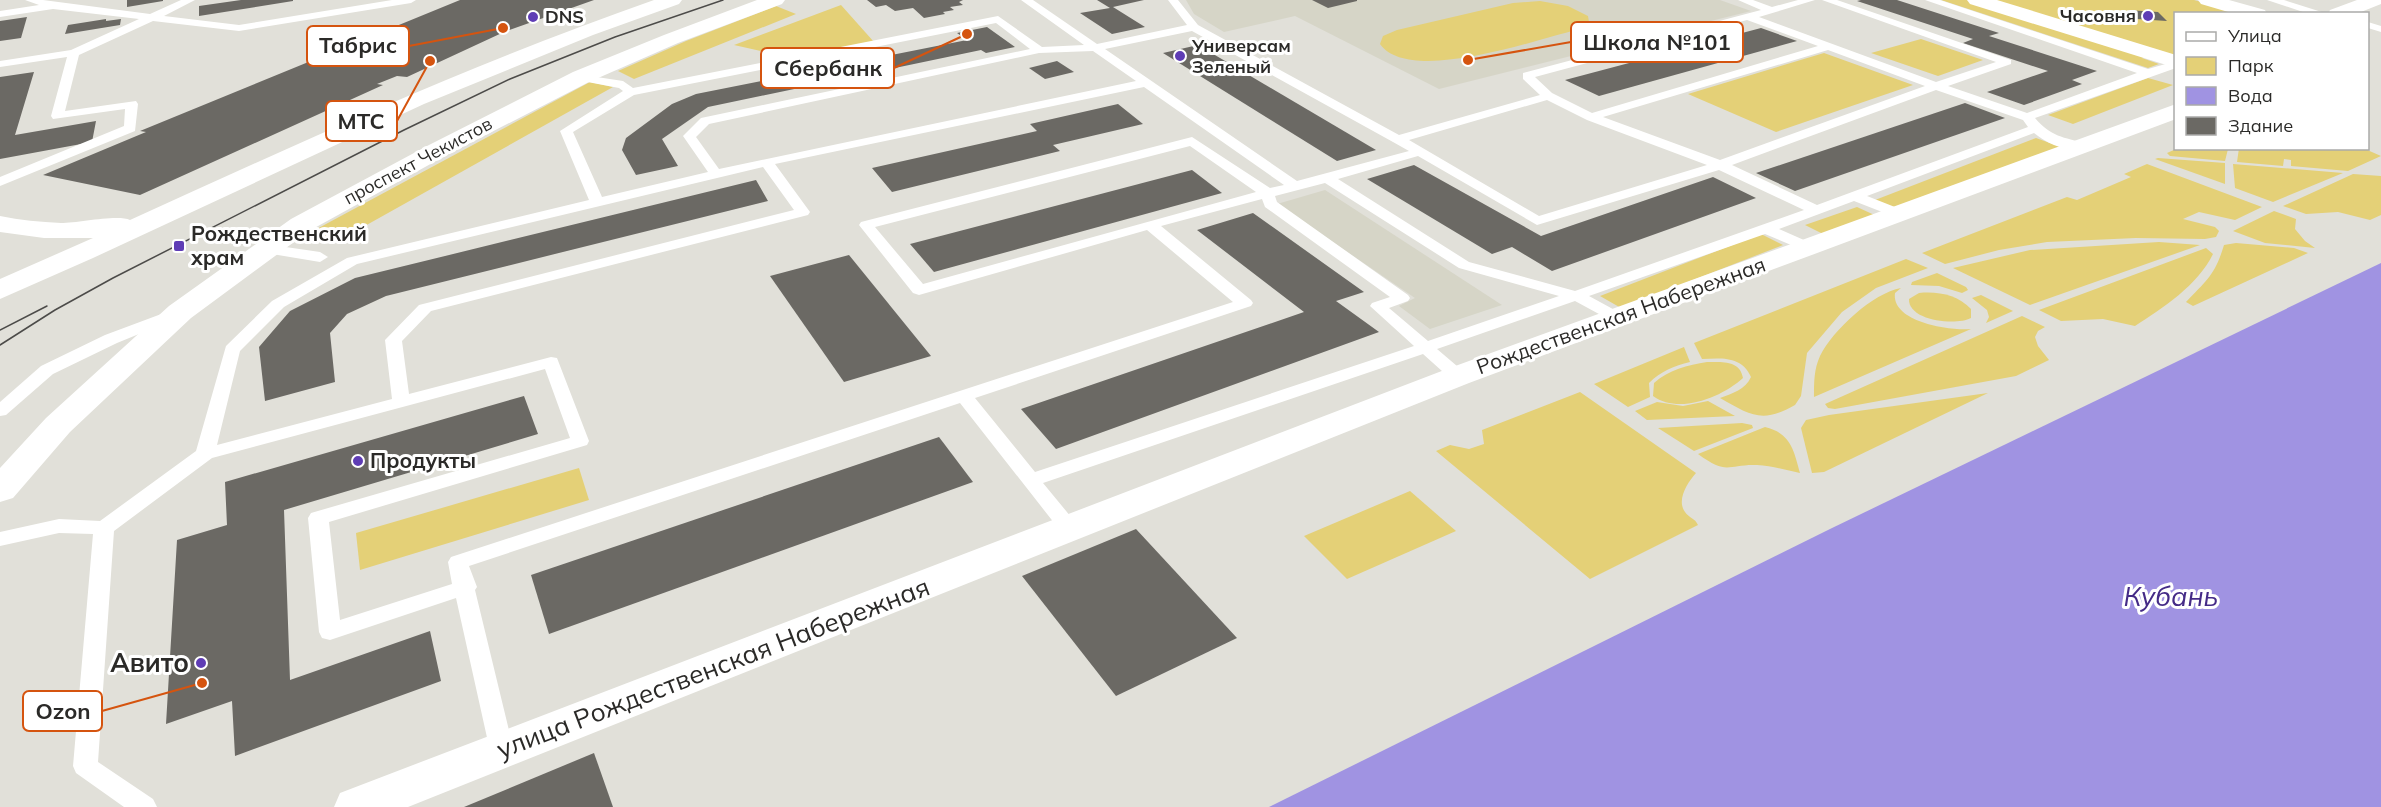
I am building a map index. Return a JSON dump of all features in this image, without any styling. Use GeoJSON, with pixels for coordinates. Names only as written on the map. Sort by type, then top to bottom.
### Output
{"type":"FeatureCollection","features":[{"type":"Feature","properties":{"kind":"street"},"geometry":{"type":"LineString","coordinates":[[9,285],[495,64],[585,29],[672,0]]}},
{"type":"Feature","properties":{"kind":"street","name":"проспект Чекистов"},"geometry":{"type":"LineString","coordinates":[[0,490],[58,425],[180,312],[300,225],[581,76],[775,0]]}},
{"type":"Feature","properties":{"kind":"street"},"geometry":{"type":"LineString","coordinates":[[1977,0],[2174,63]]}},
{"type":"Feature","properties":{"kind":"street"},"geometry":{"type":"LineString","coordinates":[[2208,0],[2251,12]]}},
{"type":"Feature","properties":{"kind":"street"},"geometry":{"type":"LineString","coordinates":[[2342,12],[2375,0]]}},
{"type":"Feature","properties":{"kind":"street","name":"Рождественская Набережная"},"geometry":{"type":"LineString","coordinates":[[1069,528],[1458,376],[2174,111]]}},
{"type":"Feature","properties":{"kind":"street"},"geometry":{"type":"LineString","coordinates":[[13,227],[113,226],[171,211]]}},
{"type":"Feature","properties":{"kind":"street"},"geometry":{"type":"LineString","coordinates":[[9,285],[32,251],[13,227]]}},
{"type":"Feature","properties":{"kind":"street","name":"улица Рождественская Набережная"},"geometry":{"type":"LineString","coordinates":[[357,807],[1069,528]]}},
{"type":"Feature","properties":{"kind":"lane"},"geometry":{"type":"LineString","coordinates":[[30,0],[55,6]]}},
{"type":"Feature","properties":{"kind":"lane"},"geometry":{"type":"LineString","coordinates":[[0,64],[74,53],[190,0]]}},
{"type":"Feature","properties":{"kind":"lane"},"geometry":{"type":"LineString","coordinates":[[0,14],[55,6],[102,5],[152,18],[239,28],[411,0]]}},
{"type":"Feature","properties":{"kind":"lane"},"geometry":{"type":"LineString","coordinates":[[1026,0],[1295,186]]}},
{"type":"Feature","properties":{"kind":"lane"},"geometry":{"type":"LineString","coordinates":[[1173,0],[1194,27],[1398,139],[1537,221],[1720,165],[2007,62],[1827,0]]}},
{"type":"Feature","properties":{"kind":"lane"},"geometry":{"type":"LineString","coordinates":[[1743,0],[1771,10]]}},
{"type":"Feature","properties":{"kind":"lane"},"geometry":{"type":"LineString","coordinates":[[1810,0],[1527,76],[1548,96],[1592,117],[1720,165],[1818,211]]}},
{"type":"Feature","properties":{"kind":"lane"},"geometry":{"type":"LineString","coordinates":[[1930,0],[2148,73]]}},
{"type":"Feature","properties":{"kind":"lane"},"geometry":{"type":"LineString","coordinates":[[2272,0],[2316,12]]}},
{"type":"Feature","properties":{"kind":"lane"},"geometry":{"type":"LineString","coordinates":[[1749,17],[2032,123],[2044,136],[2067,145],[2081,146]]}},
{"type":"Feature","properties":{"kind":"lane"},"geometry":{"type":"LineString","coordinates":[[597,202],[566,131],[630,92],[998,19],[1039,50]]}},
{"type":"Feature","properties":{"kind":"lane"},"geometry":{"type":"LineString","coordinates":[[716,174],[689,136],[705,121],[1039,50],[1095,48],[1194,27]]}},
{"type":"Feature","properties":{"kind":"lane"},"geometry":{"type":"LineString","coordinates":[[1592,117],[1827,47]]}},
{"type":"Feature","properties":{"kind":"lane"},"geometry":{"type":"LineString","coordinates":[[0,182],[130,128],[132,104],[57,116],[74,53]]}},
{"type":"Feature","properties":{"kind":"lane"},"geometry":{"type":"LineString","coordinates":[[1031,480],[1426,349],[1857,197],[2174,63]]}},
{"type":"Feature","properties":{"kind":"lane"},"geometry":{"type":"LineString","coordinates":[[581,76],[623,85],[630,92]]}},
{"type":"Feature","properties":{"kind":"lane"},"geometry":{"type":"LineString","coordinates":[[205,454],[232,350],[278,304],[352,261],[766,162],[1146,83]]}},
{"type":"Feature","properties":{"kind":"lane"},"geometry":{"type":"LineString","coordinates":[[1398,139],[1548,96]]}},
{"type":"Feature","properties":{"kind":"lane"},"geometry":{"type":"LineString","coordinates":[[1419,152],[1327,178],[1267,193],[1150,225],[920,290],[866,225],[1192,141],[1267,193],[1270,204],[1402,298],[1378,306],[1458,376]]}},
{"type":"Feature","properties":{"kind":"lane"},"geometry":{"type":"LineString","coordinates":[[401,402],[393,340],[425,308],[803,212],[766,162]]}},
{"type":"Feature","properties":{"kind":"lane"},"geometry":{"type":"LineString","coordinates":[[1327,178],[1464,265],[1577,296],[1616,317]]}},
{"type":"Feature","properties":{"kind":"lane"},"geometry":{"type":"LineString","coordinates":[[1857,197],[1900,214]]}},
{"type":"Feature","properties":{"kind":"lane"},"geometry":{"type":"LineString","coordinates":[[502,751],[466,587],[458,562],[1245,303],[1150,225]]}},
{"type":"Feature","properties":{"kind":"lane"},"geometry":{"type":"LineString","coordinates":[[1765,228],[1808,247]]}},
{"type":"Feature","properties":{"kind":"lane"},"geometry":{"type":"LineString","coordinates":[[265,249],[320,257]]}},
{"type":"Feature","properties":{"kind":"lane"},"geometry":{"type":"LineString","coordinates":[[0,411],[47,370],[111,339],[180,312]]}},
{"type":"Feature","properties":{"kind":"lane"},"geometry":{"type":"LineString","coordinates":[[0,539],[59,526],[104,528],[205,454],[551,362],[580,441],[318,518],[330,632],[466,587]]}},
{"type":"Feature","properties":{"kind":"lane"},"geometry":{"type":"LineString","coordinates":[[964,396],[1069,528]]}},
{"type":"Feature","properties":{"kind":"lane"},"geometry":{"type":"LineString","coordinates":[[104,528],[85,766],[144,807]]}},
{"type":"Feature","properties":{"kind":"shaded area"},"geometry":{"type":"Polygon","coordinates":[[[1186,0],[1720,0],[1751,11],[1439,89],[1295,16],[1224,32],[1194,14],[1186,0]]]}},
{"type":"Feature","properties":{"kind":"shaded area"},"geometry":{"type":"Polygon","coordinates":[[[1325,190],[1502,305],[1430,329],[1399,306],[1415,298],[1277,204],[1325,190]]]}},
{"type":"Feature","properties":{"kind":"green space"},"geometry":{"type":"Polygon","coordinates":[[[1941,0],[1967,0],[2147,56],[2142,58],[2159,64],[2148,68],[1941,0]]]}},
{"type":"Feature","properties":{"kind":"green space"},"geometry":{"type":"Polygon","coordinates":[[[1987,0],[2194,0],[2239,12],[2174,12],[2174,58],[1987,0]]]}},
{"type":"Feature","properties":{"kind":"green space"},"geometry":{"type":"Polygon","coordinates":[[[1540,1],[1568,6],[1588,16],[1589,22],[1576,30],[1504,50],[1444,60],[1417,61],[1395,56],[1380,44],[1383,36],[1397,30],[1513,3],[1540,1]]]}},
{"type":"Feature","properties":{"kind":"green space"},"geometry":{"type":"Polygon","coordinates":[[[841,5],[874,42],[792,58],[734,45],[841,5]]]}},
{"type":"Feature","properties":{"kind":"green space"},"geometry":{"type":"Polygon","coordinates":[[[776,6],[796,14],[634,79],[618,71],[686,41],[776,6]]]}},
{"type":"Feature","properties":{"kind":"green space"},"geometry":{"type":"Polygon","coordinates":[[[1921,39],[1983,60],[1938,76],[1871,53],[1921,39]]]}},
{"type":"Feature","properties":{"kind":"green space"},"geometry":{"type":"Polygon","coordinates":[[[1824,53],[1913,85],[1776,132],[1688,94],[1824,53]]]}},
{"type":"Feature","properties":{"kind":"green space"},"geometry":{"type":"Polygon","coordinates":[[[2148,78],[2173,85],[2073,124],[2048,115],[2148,78]]]}},
{"type":"Feature","properties":{"kind":"green space"},"geometry":{"type":"Polygon","coordinates":[[[590,82],[613,87],[338,241],[313,231],[590,82]]]}},
{"type":"Feature","properties":{"kind":"green space"},"geometry":{"type":"Polygon","coordinates":[[[2036,138],[2061,147],[1900,211],[1875,200],[2036,138]]]}},
{"type":"Feature","properties":{"kind":"green space"},"geometry":{"type":"Polygon","coordinates":[[[2174,150],[2228,150],[2225,161],[2170,156],[2167,153],[2174,150]]]}},
{"type":"Feature","properties":{"kind":"green space"},"geometry":{"type":"Polygon","coordinates":[[[2239,150],[2367,150],[2381,156],[2348,171],[2291,166],[2291,160],[2284,159],[2283,166],[2237,162],[2239,150]]]}},
{"type":"Feature","properties":{"kind":"green space"},"geometry":{"type":"Polygon","coordinates":[[[2155,159],[2225,163],[2225,184],[2155,159]]]}},
{"type":"Feature","properties":{"kind":"green space"},"geometry":{"type":"Polygon","coordinates":[[[2147,164],[2262,207],[2235,220],[2199,212],[2183,219],[2215,227],[2219,231],[2216,237],[2205,239],[2136,238],[2047,242],[1999,250],[1945,264],[1922,253],[2067,197],[2077,200],[2131,177],[2124,174],[2147,164]]]}},
{"type":"Feature","properties":{"kind":"green space"},"geometry":{"type":"Polygon","coordinates":[[[2233,164],[2343,173],[2273,202],[2235,188],[2233,164]]]}},
{"type":"Feature","properties":{"kind":"green space"},"geometry":{"type":"Polygon","coordinates":[[[2353,174],[2381,176],[2381,215],[2370,220],[2338,212],[2306,214],[2283,206],[2353,174]]]}},
{"type":"Feature","properties":{"kind":"green space"},"geometry":{"type":"Polygon","coordinates":[[[1857,207],[1881,218],[1829,237],[1805,225],[1857,207]]]}},
{"type":"Feature","properties":{"kind":"green space"},"geometry":{"type":"Polygon","coordinates":[[[2274,211],[2296,219],[2295,229],[2305,241],[2315,248],[2265,243],[2233,231],[2274,211]]]}},
{"type":"Feature","properties":{"kind":"green space"},"geometry":{"type":"Polygon","coordinates":[[[1761,234],[1783,245],[1621,308],[1600,296],[1761,234]]]}},
{"type":"Feature","properties":{"kind":"green space"},"geometry":{"type":"Polygon","coordinates":[[[2159,242],[2200,245],[2030,305],[1953,268],[2030,250],[2159,242]]]}},
{"type":"Feature","properties":{"kind":"green space"},"geometry":{"type":"Polygon","coordinates":[[[2236,243],[2294,248],[2308,253],[2193,306],[2186,302],[2214,270],[2224,245],[2236,243]]]}},
{"type":"Feature","properties":{"kind":"green space"},"geometry":{"type":"Polygon","coordinates":[[[2206,248],[2213,254],[2189,286],[2135,326],[2103,319],[2061,321],[2039,310],[2206,248]]]}},
{"type":"Feature","properties":{"kind":"green space"},"geometry":{"type":"Polygon","coordinates":[[[1906,259],[1928,268],[1876,288],[1842,312],[1807,353],[1801,396],[1795,405],[1784,411],[1765,416],[1748,413],[1720,398],[1742,388],[1751,377],[1747,370],[1737,362],[1724,359],[1702,359],[1694,343],[1906,259]]]}},
{"type":"Feature","properties":{"kind":"green space"},"geometry":{"type":"Polygon","coordinates":[[[1937,273],[1968,290],[1962,293],[1939,286],[1911,285],[1912,282],[1937,273]]]}},
{"type":"Feature","properties":{"kind":"green space"},"geometry":{"type":"Polygon","coordinates":[[[1901,288],[1895,293],[1896,303],[1912,318],[1937,326],[1971,329],[1814,397],[1818,361],[1834,335],[1866,305],[1890,291],[1901,288]]]}},
{"type":"Feature","properties":{"kind":"green space"},"geometry":{"type":"Polygon","coordinates":[[[1919,293],[1940,293],[1954,297],[1971,309],[1971,318],[1955,322],[1924,317],[1911,306],[1909,299],[1919,293]]]}},
{"type":"Feature","properties":{"kind":"green space"},"geometry":{"type":"Polygon","coordinates":[[[1981,295],[2013,311],[1986,323],[1989,317],[1987,310],[1972,298],[1981,295]]]}},
{"type":"Feature","properties":{"kind":"green space"},"geometry":{"type":"Polygon","coordinates":[[[2022,316],[2045,327],[2038,331],[2035,337],[2038,346],[2049,360],[2016,376],[1835,409],[1828,408],[1825,404],[2022,316]]]}},
{"type":"Feature","properties":{"kind":"green space"},"geometry":{"type":"Polygon","coordinates":[[[1684,347],[1690,362],[1658,375],[1649,383],[1650,397],[1628,407],[1594,384],[1684,347]]]}},
{"type":"Feature","properties":{"kind":"green space"},"geometry":{"type":"Polygon","coordinates":[[[1707,362],[1730,363],[1738,368],[1743,378],[1724,392],[1687,404],[1675,404],[1653,396],[1654,383],[1672,371],[1707,362]]]}},
{"type":"Feature","properties":{"kind":"green space"},"geometry":{"type":"Polygon","coordinates":[[[1580,392],[1696,473],[1687,486],[1682,502],[1685,512],[1698,525],[1590,579],[1436,451],[1450,445],[1469,449],[1484,444],[1482,430],[1580,392]]]}},
{"type":"Feature","properties":{"kind":"green space"},"geometry":{"type":"Polygon","coordinates":[[[1988,393],[1824,472],[1812,473],[1801,428],[1806,420],[1988,393]]]}},
{"type":"Feature","properties":{"kind":"green space"},"geometry":{"type":"Polygon","coordinates":[[[1708,401],[1735,416],[1647,420],[1635,411],[1657,402],[1683,406],[1708,401]]]}},
{"type":"Feature","properties":{"kind":"green space"},"geometry":{"type":"Polygon","coordinates":[[[1742,423],[1752,425],[1753,428],[1694,451],[1658,428],[1742,423]]]}},
{"type":"Feature","properties":{"kind":"green space"},"geometry":{"type":"Polygon","coordinates":[[[1765,427],[1786,438],[1793,450],[1800,473],[1757,465],[1722,467],[1698,454],[1765,427]]]}},
{"type":"Feature","properties":{"kind":"green space"},"geometry":{"type":"Polygon","coordinates":[[[579,468],[589,500],[360,570],[356,533],[579,468]]]}},
{"type":"Feature","properties":{"kind":"green space"},"geometry":{"type":"Polygon","coordinates":[[[1410,491],[1456,531],[1347,579],[1304,536],[1410,491]]]}},
{"type":"Feature","properties":{"kind":"water","name":"Кубань"},"geometry":{"type":"Polygon","coordinates":[[[2381,263],[2381,807],[1269,807],[1830,529],[2381,263]]]}},
{"type":"Feature","properties":{"kind":"building"},"geometry":{"type":"Polygon","coordinates":[[[127,0],[163,0],[163,1],[127,7],[127,0]]]}},
{"type":"Feature","properties":{"kind":"building"},"geometry":{"type":"Polygon","coordinates":[[[241,0],[293,1],[199,16],[199,6],[241,0]]]}},
{"type":"Feature","properties":{"kind":"building"},"geometry":{"type":"Polygon","coordinates":[[[460,0],[594,0],[504,32],[407,77],[397,76],[377,84],[383,85],[140,195],[43,175],[146,132],[140,131],[460,0]]]}},
{"type":"Feature","properties":{"kind":"building"},"geometry":{"type":"Polygon","coordinates":[[[867,0],[963,0],[959,2],[963,5],[950,7],[954,10],[943,12],[945,14],[924,18],[913,8],[895,11],[886,5],[876,7],[867,0]]]}},
{"type":"Feature","properties":{"kind":"building"},"geometry":{"type":"Polygon","coordinates":[[[1097,0],[1144,0],[1113,7],[1145,27],[1112,34],[1080,13],[1110,8],[1097,0]]]}},
{"type":"Feature","properties":{"kind":"building"},"geometry":{"type":"Polygon","coordinates":[[[1312,0],[1357,0],[1357,1],[1328,8],[1312,0]]]}},
{"type":"Feature","properties":{"kind":"building"},"geometry":{"type":"Polygon","coordinates":[[[1897,0],[1999,33],[1989,36],[2097,71],[2072,80],[2082,84],[2024,105],[1987,92],[2048,71],[1963,43],[1973,39],[1857,1],[1897,0]]]}},
{"type":"Feature","properties":{"kind":"building","name":"Часовня"},"geometry":{"type":"Polygon","coordinates":[[[2128,10],[2158,12],[2167,21],[2137,19],[2128,10]]]}},
{"type":"Feature","properties":{"kind":"building"},"geometry":{"type":"Polygon","coordinates":[[[27,17],[21,38],[0,41],[0,21],[27,17]]]}},
{"type":"Feature","properties":{"kind":"building"},"geometry":{"type":"Polygon","coordinates":[[[106,19],[106,21],[121,19],[120,25],[65,34],[68,25],[106,19]]]}},
{"type":"Feature","properties":{"kind":"building"},"geometry":{"type":"Polygon","coordinates":[[[987,27],[1015,47],[986,53],[981,50],[708,107],[662,139],[678,166],[636,175],[622,150],[626,138],[672,104],[696,94],[967,40],[957,33],[987,27]]]}},
{"type":"Feature","properties":{"kind":"building"},"geometry":{"type":"Polygon","coordinates":[[[1761,28],[1797,41],[1599,96],[1565,80],[1761,28]]]}},
{"type":"Feature","properties":{"kind":"building"},"geometry":{"type":"Polygon","coordinates":[[[1198,45],[1376,150],[1337,161],[1163,53],[1198,45]]]}},
{"type":"Feature","properties":{"kind":"building"},"geometry":{"type":"Polygon","coordinates":[[[1057,61],[1074,72],[1045,79],[1029,68],[1057,61]]]}},
{"type":"Feature","properties":{"kind":"building"},"geometry":{"type":"Polygon","coordinates":[[[34,72],[15,135],[96,121],[92,142],[0,159],[0,77],[34,72]]]}},
{"type":"Feature","properties":{"kind":"building"},"geometry":{"type":"Polygon","coordinates":[[[1965,103],[2005,118],[1795,191],[1756,173],[1965,103]]]}},
{"type":"Feature","properties":{"kind":"building"},"geometry":{"type":"Polygon","coordinates":[[[1118,104],[1143,124],[1053,145],[1060,151],[892,192],[872,168],[1037,131],[1030,124],[1118,104]]]}},
{"type":"Feature","properties":{"kind":"building"},"geometry":{"type":"Polygon","coordinates":[[[1414,165],[1541,236],[1713,177],[1756,198],[1552,271],[1512,247],[1492,254],[1367,179],[1414,165]]]}},
{"type":"Feature","properties":{"kind":"building"},"geometry":{"type":"Polygon","coordinates":[[[1192,170],[1222,193],[934,272],[910,244],[1192,170]]]}},
{"type":"Feature","properties":{"kind":"building"},"geometry":{"type":"Polygon","coordinates":[[[756,180],[768,201],[386,296],[347,314],[330,333],[335,382],[265,401],[259,347],[290,311],[355,278],[756,180]]]}},
{"type":"Feature","properties":{"kind":"building"},"geometry":{"type":"Polygon","coordinates":[[[1253,213],[1364,292],[1336,301],[1379,332],[1056,449],[1021,409],[1304,312],[1197,230],[1253,213]]]}},
{"type":"Feature","properties":{"kind":"building"},"geometry":{"type":"Polygon","coordinates":[[[849,255],[931,356],[844,382],[770,276],[849,255]]]}},
{"type":"Feature","properties":{"kind":"building"},"geometry":{"type":"Polygon","coordinates":[[[524,396],[538,434],[284,510],[290,680],[430,631],[441,681],[235,756],[232,701],[166,724],[177,540],[227,525],[225,482],[524,396]]]}},
{"type":"Feature","properties":{"kind":"building"},"geometry":{"type":"Polygon","coordinates":[[[939,437],[973,482],[549,634],[531,575],[939,437]]]}},
{"type":"Feature","properties":{"kind":"building"},"geometry":{"type":"Polygon","coordinates":[[[1136,529],[1237,638],[1116,696],[1022,576],[1136,529]]]}},
{"type":"Feature","properties":{"kind":"building"},"geometry":{"type":"Polygon","coordinates":[[[594,753],[613,807],[464,807],[594,753]]]}},
{"type":"Feature","properties":{"kind":"tram line"},"geometry":{"type":"LineString","coordinates":[[0,345],[55,310],[113,278],[404,130],[510,79],[615,37],[723,0]]}},
{"type":"Feature","properties":{"kind":"tram line"},"geometry":{"type":"LineString","coordinates":[[0,330],[47,306]]}},
{"type":"Feature","properties":{"kind":"place","name":"Часовня"},"geometry":{"type":"Point","coordinates":[2148,16]}},
{"type":"Feature","properties":{"kind":"place","name":"DNS"},"geometry":{"type":"Point","coordinates":[533,17]}},
{"type":"Feature","properties":{"kind":"place","name":"Табрис"},"geometry":{"type":"Point","coordinates":[503,28]}},
{"type":"Feature","properties":{"kind":"place","name":"Сбербанк"},"geometry":{"type":"Point","coordinates":[967,34]}},
{"type":"Feature","properties":{"kind":"place","name":"Универсам Зеленый"},"geometry":{"type":"Point","coordinates":[1180,56]}},
{"type":"Feature","properties":{"kind":"place","name":"Школа №101"},"geometry":{"type":"Point","coordinates":[1468,60]}},
{"type":"Feature","properties":{"kind":"place","name":"МТС"},"geometry":{"type":"Point","coordinates":[430,61]}},
{"type":"Feature","properties":{"kind":"place","name":"Рождественский храм"},"geometry":{"type":"Point","coordinates":[179,246]}},
{"type":"Feature","properties":{"kind":"place","name":"Продукты"},"geometry":{"type":"Point","coordinates":[358,461]}},
{"type":"Feature","properties":{"kind":"place","name":"Авито"},"geometry":{"type":"Point","coordinates":[201,663]}},
{"type":"Feature","properties":{"kind":"place","name":"Ozon"},"geometry":{"type":"Point","coordinates":[202,683]}}]}
